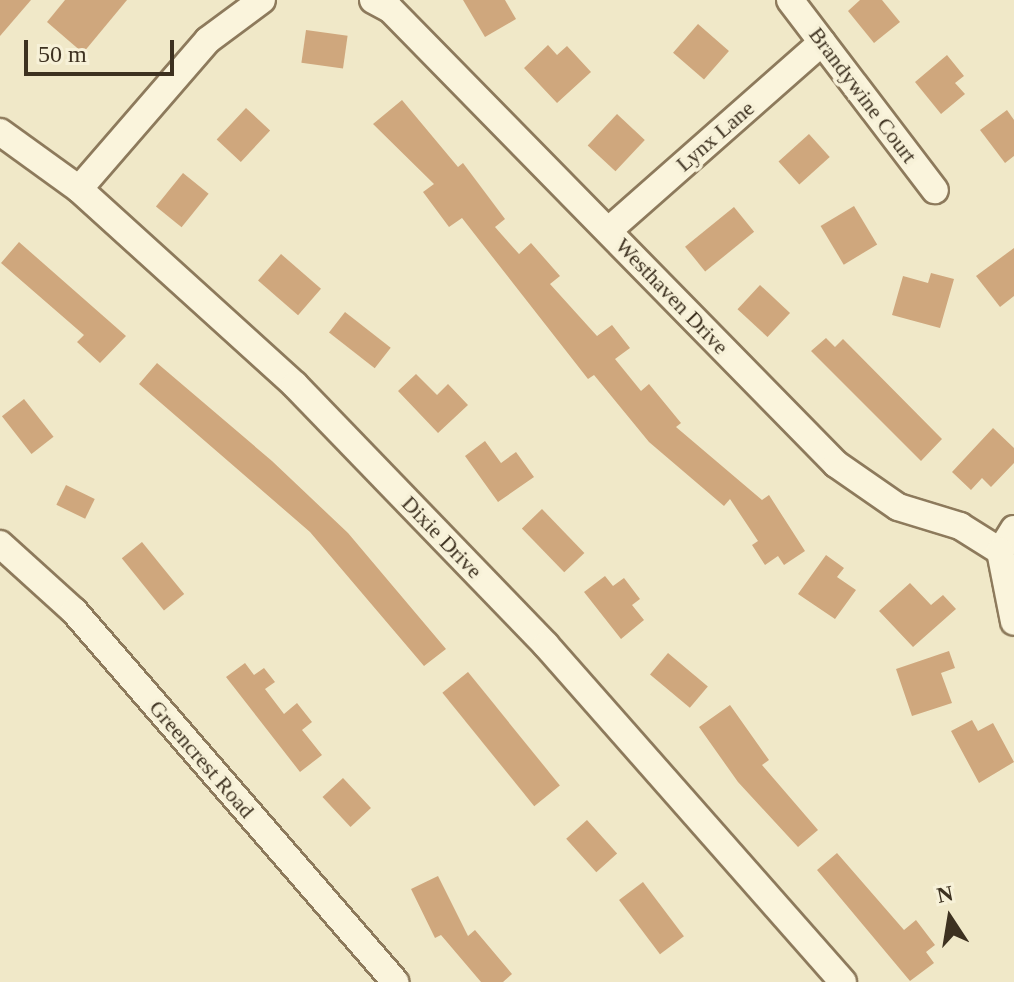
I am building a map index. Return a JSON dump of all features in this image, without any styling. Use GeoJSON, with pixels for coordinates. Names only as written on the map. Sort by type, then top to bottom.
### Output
{"type":"FeatureCollection","features":[{"type":"Feature","properties":{"kind":"street"},"geometry":{"type":"LineString","coordinates":[[79,189],[208,40],[262,0]]}},
{"type":"Feature","properties":{"kind":"street","name":"Westhaven Drive"},"geometry":{"type":"LineString","coordinates":[[373,0],[390,9],[836,464],[898,507],[960,526],[1000,551]]}},
{"type":"Feature","properties":{"kind":"street","name":"Brandywine Court"},"geometry":{"type":"LineString","coordinates":[[790,0],[935,190]]}},
{"type":"Feature","properties":{"kind":"street","name":"Lynx Lane"},"geometry":{"type":"LineString","coordinates":[[609,230],[822,42]]}},
{"type":"Feature","properties":{"kind":"street","name":"Dixie Drive"},"geometry":{"type":"LineString","coordinates":[[0,132],[79,189],[295,385],[546,645],[843,982]]}},
{"type":"Feature","properties":{"kind":"street"},"geometry":{"type":"LineString","coordinates":[[1014,529],[1000,551],[1014,622]]}},
{"type":"Feature","properties":{"kind":"street","name":"Greencrest Road"},"geometry":{"type":"LineString","coordinates":[[0,544],[74,611],[395,982]]}},
{"type":"Feature","properties":{"kind":"building"},"geometry":{"type":"Polygon","coordinates":[[[0,0],[31,0],[0,36],[0,0]]]}},
{"type":"Feature","properties":{"kind":"building"},"geometry":{"type":"Polygon","coordinates":[[[65,0],[127,0],[83,53],[47,22],[65,0]]]}},
{"type":"Feature","properties":{"kind":"building"},"geometry":{"type":"Polygon","coordinates":[[[463,0],[505,0],[516,19],[485,37],[463,0]]]}},
{"type":"Feature","properties":{"kind":"building"},"geometry":{"type":"Polygon","coordinates":[[[860,0],[882,0],[900,22],[874,43],[848,11],[860,0]]]}},
{"type":"Feature","properties":{"kind":"building"},"geometry":{"type":"Polygon","coordinates":[[[698,24],[729,51],[704,80],[673,53],[698,24]]]}},
{"type":"Feature","properties":{"kind":"building"},"geometry":{"type":"Polygon","coordinates":[[[306,30],[348,36],[343,69],[301,63],[306,30]]]}},
{"type":"Feature","properties":{"kind":"building"},"geometry":{"type":"Polygon","coordinates":[[[548,45],[557,55],[567,46],[591,72],[557,103],[524,68],[548,45]]]}},
{"type":"Feature","properties":{"kind":"building"},"geometry":{"type":"Polygon","coordinates":[[[947,55],[964,76],[955,83],[965,94],[941,114],[915,82],[947,55]]]}},
{"type":"Feature","properties":{"kind":"building"},"geometry":{"type":"Polygon","coordinates":[[[402,100],[458,167],[463,163],[505,219],[495,227],[519,254],[531,243],[560,276],[550,284],[597,336],[612,325],[630,348],[615,359],[641,391],[649,384],[681,423],[676,427],[762,500],[769,495],[805,551],[784,565],[778,556],[765,565],[752,545],[758,541],[730,499],[724,506],[649,442],[594,375],[588,379],[462,218],[449,227],[423,192],[434,184],[373,124],[402,100]]]}},
{"type":"Feature","properties":{"kind":"building"},"geometry":{"type":"Polygon","coordinates":[[[246,108],[270,131],[241,162],[217,139],[246,108]]]}},
{"type":"Feature","properties":{"kind":"building"},"geometry":{"type":"Polygon","coordinates":[[[1007,110],[1014,120],[1014,156],[1005,163],[980,130],[1007,110]]]}},
{"type":"Feature","properties":{"kind":"building"},"geometry":{"type":"Polygon","coordinates":[[[617,114],[645,140],[615,171],[588,145],[617,114]]]}},
{"type":"Feature","properties":{"kind":"building"},"geometry":{"type":"Polygon","coordinates":[[[809,134],[830,157],[799,184],[779,161],[809,134]]]}},
{"type":"Feature","properties":{"kind":"building"},"geometry":{"type":"Polygon","coordinates":[[[183,173],[209,194],[182,227],[156,206],[183,173]]]}},
{"type":"Feature","properties":{"kind":"building"},"geometry":{"type":"Polygon","coordinates":[[[854,206],[877,245],[844,265],[821,226],[854,206]]]}},
{"type":"Feature","properties":{"kind":"building"},"geometry":{"type":"Polygon","coordinates":[[[734,207],[754,232],[705,272],[685,247],[734,207]]]}},
{"type":"Feature","properties":{"kind":"building"},"geometry":{"type":"Polygon","coordinates":[[[19,242],[126,336],[100,363],[77,342],[84,335],[1,263],[19,242]]]}},
{"type":"Feature","properties":{"kind":"building"},"geometry":{"type":"Polygon","coordinates":[[[1014,248],[1014,296],[1000,307],[976,276],[1014,248]]]}},
{"type":"Feature","properties":{"kind":"building"},"geometry":{"type":"Polygon","coordinates":[[[281,254],[321,289],[298,315],[258,280],[281,254]]]}},
{"type":"Feature","properties":{"kind":"building"},"geometry":{"type":"Polygon","coordinates":[[[931,273],[954,279],[940,328],[892,315],[903,276],[928,283],[931,273]]]}},
{"type":"Feature","properties":{"kind":"building"},"geometry":{"type":"Polygon","coordinates":[[[760,285],[790,313],[767,337],[737,309],[760,285]]]}},
{"type":"Feature","properties":{"kind":"building"},"geometry":{"type":"Polygon","coordinates":[[[345,312],[391,348],[375,368],[329,332],[345,312]]]}},
{"type":"Feature","properties":{"kind":"building"},"geometry":{"type":"Polygon","coordinates":[[[826,338],[835,347],[843,339],[942,439],[921,461],[811,351],[826,338]]]}},
{"type":"Feature","properties":{"kind":"building"},"geometry":{"type":"Polygon","coordinates":[[[157,363],[272,461],[348,533],[446,649],[424,666],[310,532],[139,384],[157,363]]]}},
{"type":"Feature","properties":{"kind":"building"},"geometry":{"type":"Polygon","coordinates":[[[416,374],[437,395],[448,384],[468,405],[438,433],[398,391],[416,374]]]}},
{"type":"Feature","properties":{"kind":"building"},"geometry":{"type":"Polygon","coordinates":[[[24,399],[54,437],[31,454],[2,416],[24,399]]]}},
{"type":"Feature","properties":{"kind":"building"},"geometry":{"type":"Polygon","coordinates":[[[993,428],[1014,448],[1014,463],[991,487],[982,478],[971,490],[952,472],[993,428]]]}},
{"type":"Feature","properties":{"kind":"building"},"geometry":{"type":"Polygon","coordinates":[[[485,441],[501,463],[516,452],[534,477],[498,502],[465,456],[485,441]]]}},
{"type":"Feature","properties":{"kind":"building"},"geometry":{"type":"Polygon","coordinates":[[[66,485],[95,499],[85,519],[56,505],[66,485]]]}},
{"type":"Feature","properties":{"kind":"building"},"geometry":{"type":"Polygon","coordinates":[[[542,509],[584,553],[564,572],[522,528],[542,509]]]}},
{"type":"Feature","properties":{"kind":"building"},"geometry":{"type":"Polygon","coordinates":[[[142,542],[184,594],[164,610],[122,558],[142,542]]]}},
{"type":"Feature","properties":{"kind":"building"},"geometry":{"type":"Polygon","coordinates":[[[826,555],[844,568],[837,577],[856,590],[835,619],[798,594],[826,555]]]}},
{"type":"Feature","properties":{"kind":"building"},"geometry":{"type":"Polygon","coordinates":[[[605,576],[613,586],[624,578],[640,599],[632,605],[644,620],[621,639],[584,592],[605,576]]]}},
{"type":"Feature","properties":{"kind":"building"},"geometry":{"type":"Polygon","coordinates":[[[910,583],[931,605],[943,595],[956,609],[913,647],[879,611],[910,583]]]}},
{"type":"Feature","properties":{"kind":"building"},"geometry":{"type":"Polygon","coordinates":[[[949,651],[955,668],[941,673],[952,703],[912,716],[896,669],[949,651]]]}},
{"type":"Feature","properties":{"kind":"building"},"geometry":{"type":"Polygon","coordinates":[[[668,653],[708,686],[690,708],[650,674],[668,653]]]}},
{"type":"Feature","properties":{"kind":"building"},"geometry":{"type":"Polygon","coordinates":[[[245,663],[254,675],[264,668],[275,682],[265,689],[284,714],[297,703],[312,722],[302,730],[322,755],[300,772],[226,677],[245,663]]]}},
{"type":"Feature","properties":{"kind":"building"},"geometry":{"type":"Polygon","coordinates":[[[468,672],[560,785],[534,806],[442,693],[468,672]]]}},
{"type":"Feature","properties":{"kind":"building"},"geometry":{"type":"Polygon","coordinates":[[[730,705],[769,760],[762,765],[818,830],[798,847],[738,782],[699,727],[730,705]]]}},
{"type":"Feature","properties":{"kind":"building"},"geometry":{"type":"Polygon","coordinates":[[[972,720],[978,731],[993,723],[1014,762],[979,783],[951,731],[972,720]]]}},
{"type":"Feature","properties":{"kind":"building"},"geometry":{"type":"Polygon","coordinates":[[[343,778],[371,808],[350,827],[323,797],[343,778]]]}},
{"type":"Feature","properties":{"kind":"building"},"geometry":{"type":"Polygon","coordinates":[[[587,820],[617,853],[596,872],[566,839],[587,820]]]}},
{"type":"Feature","properties":{"kind":"building"},"geometry":{"type":"Polygon","coordinates":[[[837,853],[904,930],[916,920],[935,945],[926,952],[934,963],[910,981],[817,870],[837,853]]]}},
{"type":"Feature","properties":{"kind":"building"},"geometry":{"type":"Polygon","coordinates":[[[438,876],[468,936],[475,930],[512,974],[503,982],[481,982],[441,935],[435,938],[411,889],[438,876]]]}},
{"type":"Feature","properties":{"kind":"building"},"geometry":{"type":"Polygon","coordinates":[[[643,882],[684,936],[660,954],[619,900],[643,882]]]}}]}
